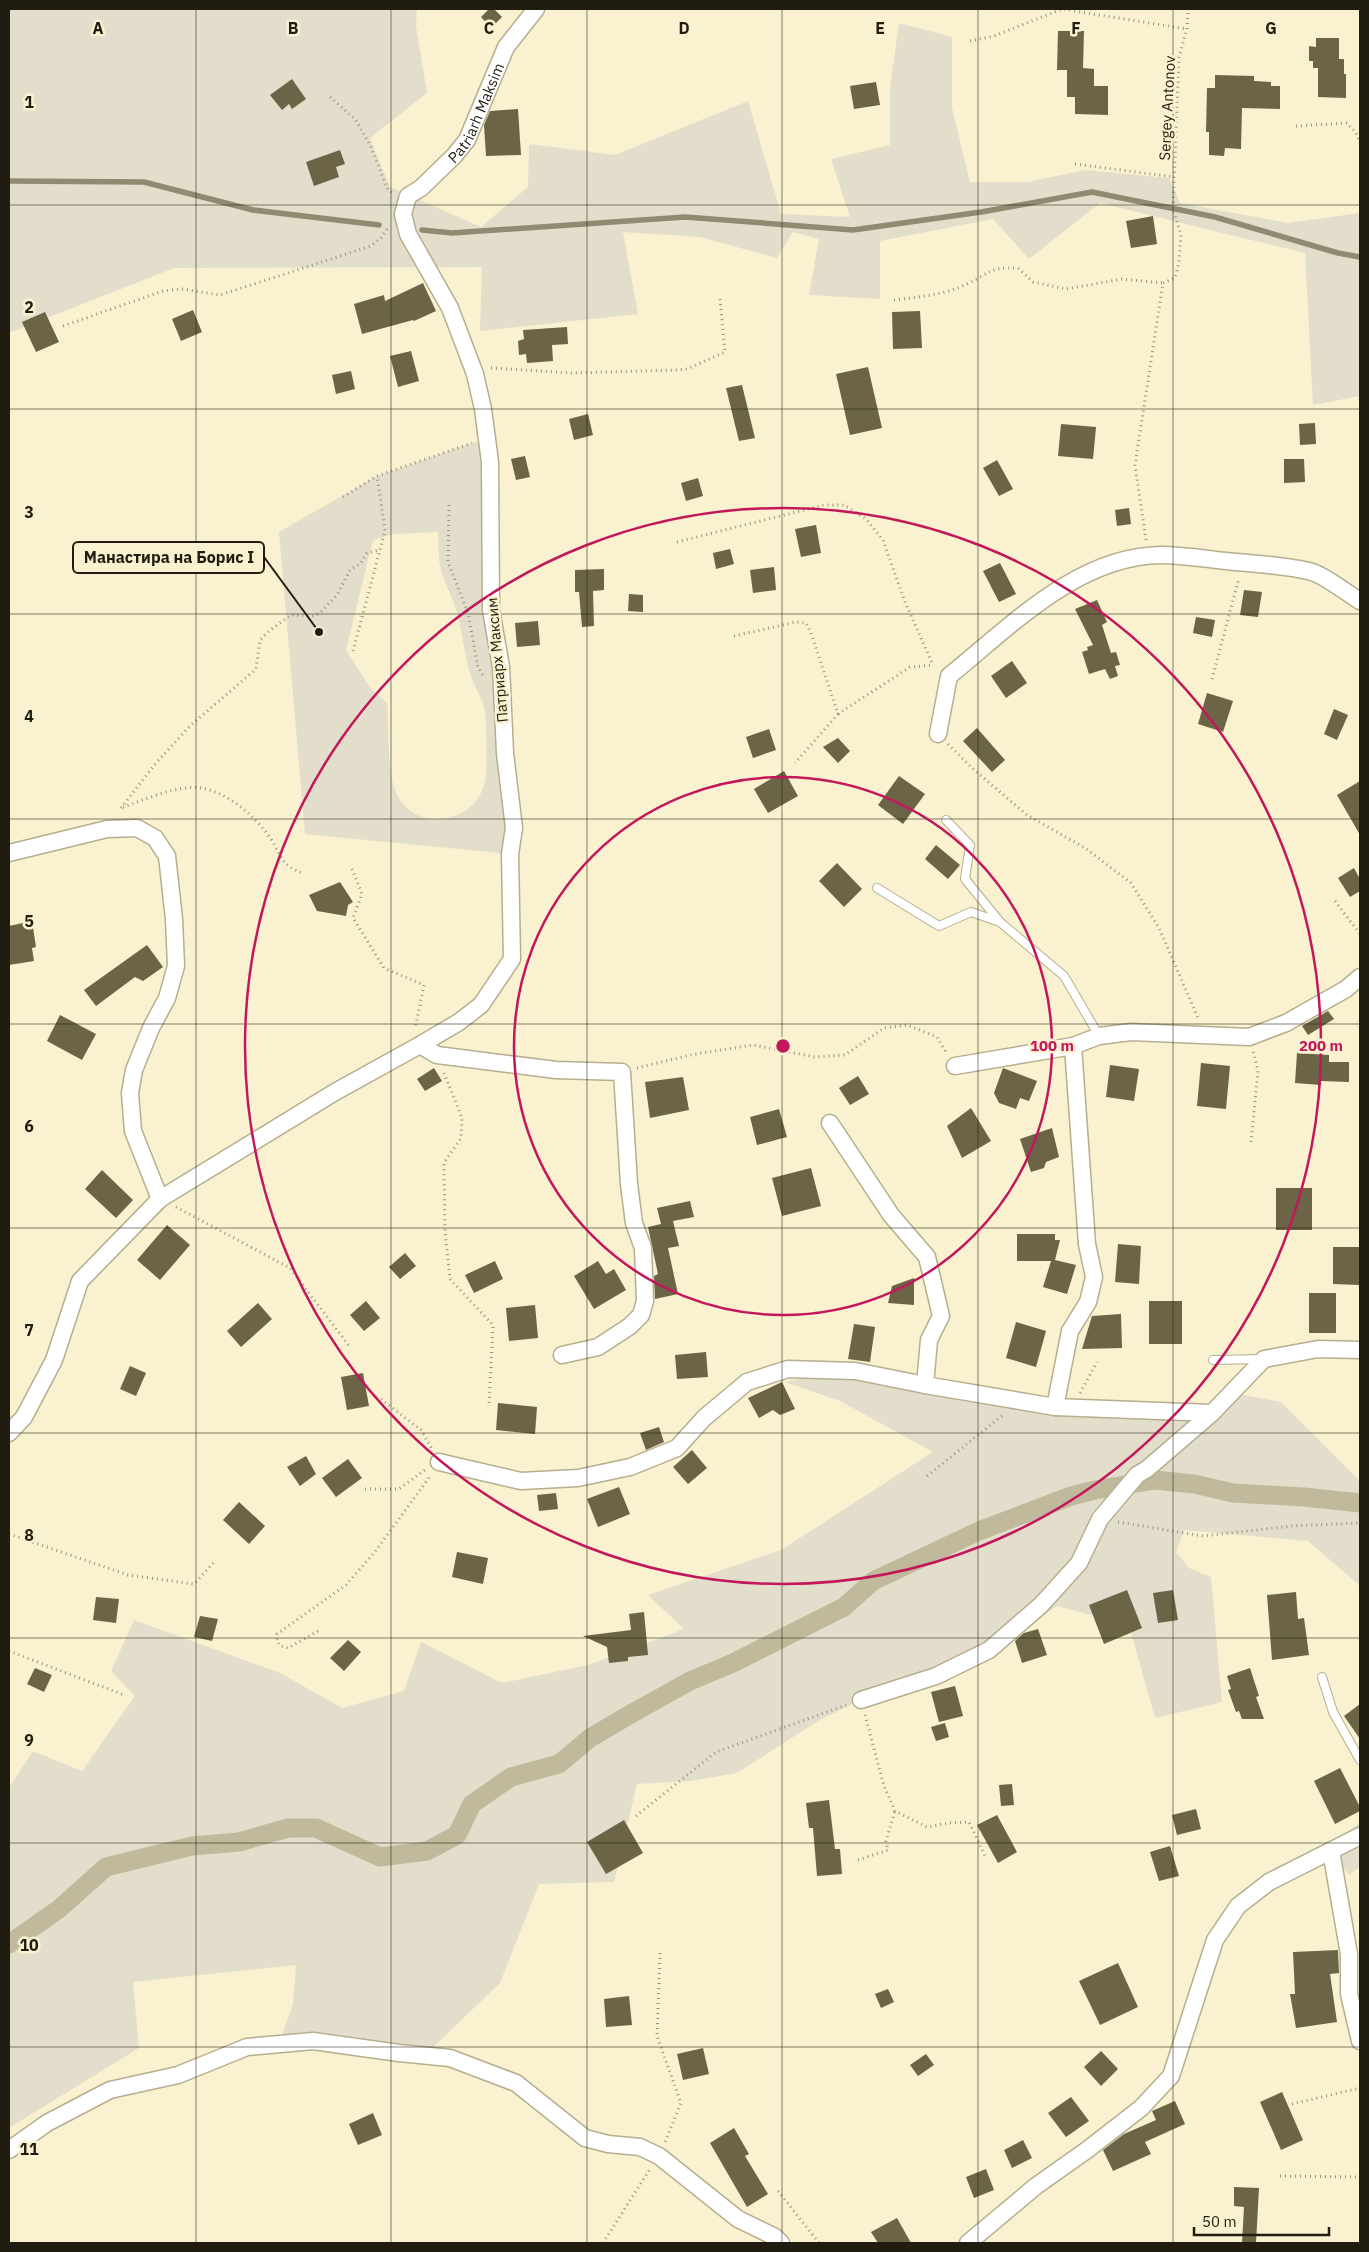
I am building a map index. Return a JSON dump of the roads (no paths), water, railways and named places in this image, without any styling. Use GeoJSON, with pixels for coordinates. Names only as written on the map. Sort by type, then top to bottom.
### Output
{"type":"FeatureCollection","features":[{"type":"Feature","properties":{"kind":"street","name":"Patriarh Maksim"},"geometry":{"type":"LineString","coordinates":[[405,206],[408,196],[420,188],[454,156],[467,140],[506,47],[536,9]]}},
{"type":"Feature","properties":{"kind":"street","name":"Патриарх Максим"},"geometry":{"type":"LineString","coordinates":[[9,1434],[24,1417],[54,1360],[80,1281],[160,1199],[335,1092],[459,1022],[481,1005],[512,959],[510,854],[514,828],[505,753],[501,667],[491,610],[490,462],[483,409],[472,364],[450,308],[408,234],[403,214],[405,206]]}},
{"type":"Feature","properties":{"kind":"street"},"geometry":{"type":"LineString","coordinates":[[938,734],[949,676],[1035,606],[1072,581],[1100,568],[1149,556],[1161,555],[1243,563],[1313,572],[1360,601]]}},
{"type":"Feature","properties":{"kind":"street"},"geometry":{"type":"LineString","coordinates":[[9,853],[107,829],[137,828],[155,838],[167,856],[174,919],[176,966],[167,998],[151,1028],[134,1070],[130,1093],[133,1131],[160,1199]]}},
{"type":"Feature","properties":{"kind":"street"},"geometry":{"type":"LineString","coordinates":[[955,1066],[1073,1046],[1099,1036],[1131,1032],[1205,1034],[1249,1038],[1286,1023],[1346,989],[1360,977]]}},
{"type":"Feature","properties":{"kind":"street"},"geometry":{"type":"LineString","coordinates":[[420,1044],[437,1055],[556,1070],[622,1072],[629,1184],[634,1223],[643,1248],[645,1301],[641,1315],[630,1326],[598,1347],[562,1355]]}},
{"type":"Feature","properties":{"kind":"street"},"geometry":{"type":"LineString","coordinates":[[1055,1407],[1070,1331],[1088,1302],[1094,1277],[1086,1244],[1073,1046]]}},
{"type":"Feature","properties":{"kind":"street"},"geometry":{"type":"LineString","coordinates":[[830,1123],[891,1215],[927,1257],[941,1316],[929,1340],[925,1385]]}},
{"type":"Feature","properties":{"kind":"street"},"geometry":{"type":"LineString","coordinates":[[861,1700],[936,1676],[989,1650],[1041,1605],[1079,1562],[1100,1519],[1136,1475],[1147,1469],[1212,1413],[1264,1359],[1318,1349],[1360,1350]]}},
{"type":"Feature","properties":{"kind":"street"},"geometry":{"type":"LineString","coordinates":[[439,1462],[520,1481],[578,1478],[630,1467],[677,1448],[704,1418],[747,1382],[788,1369],[855,1370],[925,1385],[1055,1407],[1212,1413]]}},
{"type":"Feature","properties":{"kind":"street"},"geometry":{"type":"LineString","coordinates":[[968,2243],[1036,2186],[1087,2150],[1141,2108],[1170,2076],[1215,1940],[1238,1906],[1268,1882],[1360,1836]]}},
{"type":"Feature","properties":{"kind":"street"},"geometry":{"type":"LineString","coordinates":[[1331,1851],[1349,1954],[1349,1994],[1360,2041]]}},
{"type":"Feature","properties":{"kind":"street"},"geometry":{"type":"LineString","coordinates":[[9,2150],[47,2123],[110,2090],[178,2075],[247,2047],[313,2040],[399,2053],[450,2058],[516,2083],[585,2138],[608,2144],[640,2147],[659,2156],[738,2219],[774,2237],[781,2243]]}},
{"type":"Feature","properties":{"kind":"lane"},"geometry":{"type":"LineString","coordinates":[[946,820],[970,845],[965,879],[1000,922],[1064,976],[1099,1036]]}},
{"type":"Feature","properties":{"kind":"lane"},"geometry":{"type":"LineString","coordinates":[[877,888],[939,926],[970,912],[1000,922]]}},
{"type":"Feature","properties":{"kind":"lane"},"geometry":{"type":"LineString","coordinates":[[1213,1360],[1264,1359]]}},
{"type":"Feature","properties":{"kind":"lane"},"geometry":{"type":"LineString","coordinates":[[1322,1677],[1334,1712],[1360,1760]]}},
{"type":"Feature","properties":{"kind":"waterway"},"geometry":{"type":"LineString","coordinates":[[9,181],[144,182],[253,210],[379,225]]}},
{"type":"Feature","properties":{"kind":"waterway"},"geometry":{"type":"LineString","coordinates":[[422,230],[452,233],[685,217],[853,230],[981,212],[1092,192],[1215,217],[1338,253],[1360,257]]}},
{"type":"Feature","properties":{"kind":"waterway"},"geometry":{"type":"LineString","coordinates":[[9,1944],[59,1909],[106,1867],[192,1846],[239,1842],[288,1828],[316,1828],[380,1857],[427,1851],[457,1835],[472,1804],[511,1777],[559,1764],[590,1738],[690,1681],[733,1663],[844,1607],[873,1581],[979,1531],[1071,1496],[1155,1480],[1194,1484],[1233,1493],[1304,1497],[1360,1503]]}},
{"type":"Feature","properties":{"kind":"place","name":"Манастира на Борис І"},"geometry":{"type":"Point","coordinates":[319,632]}}]}
